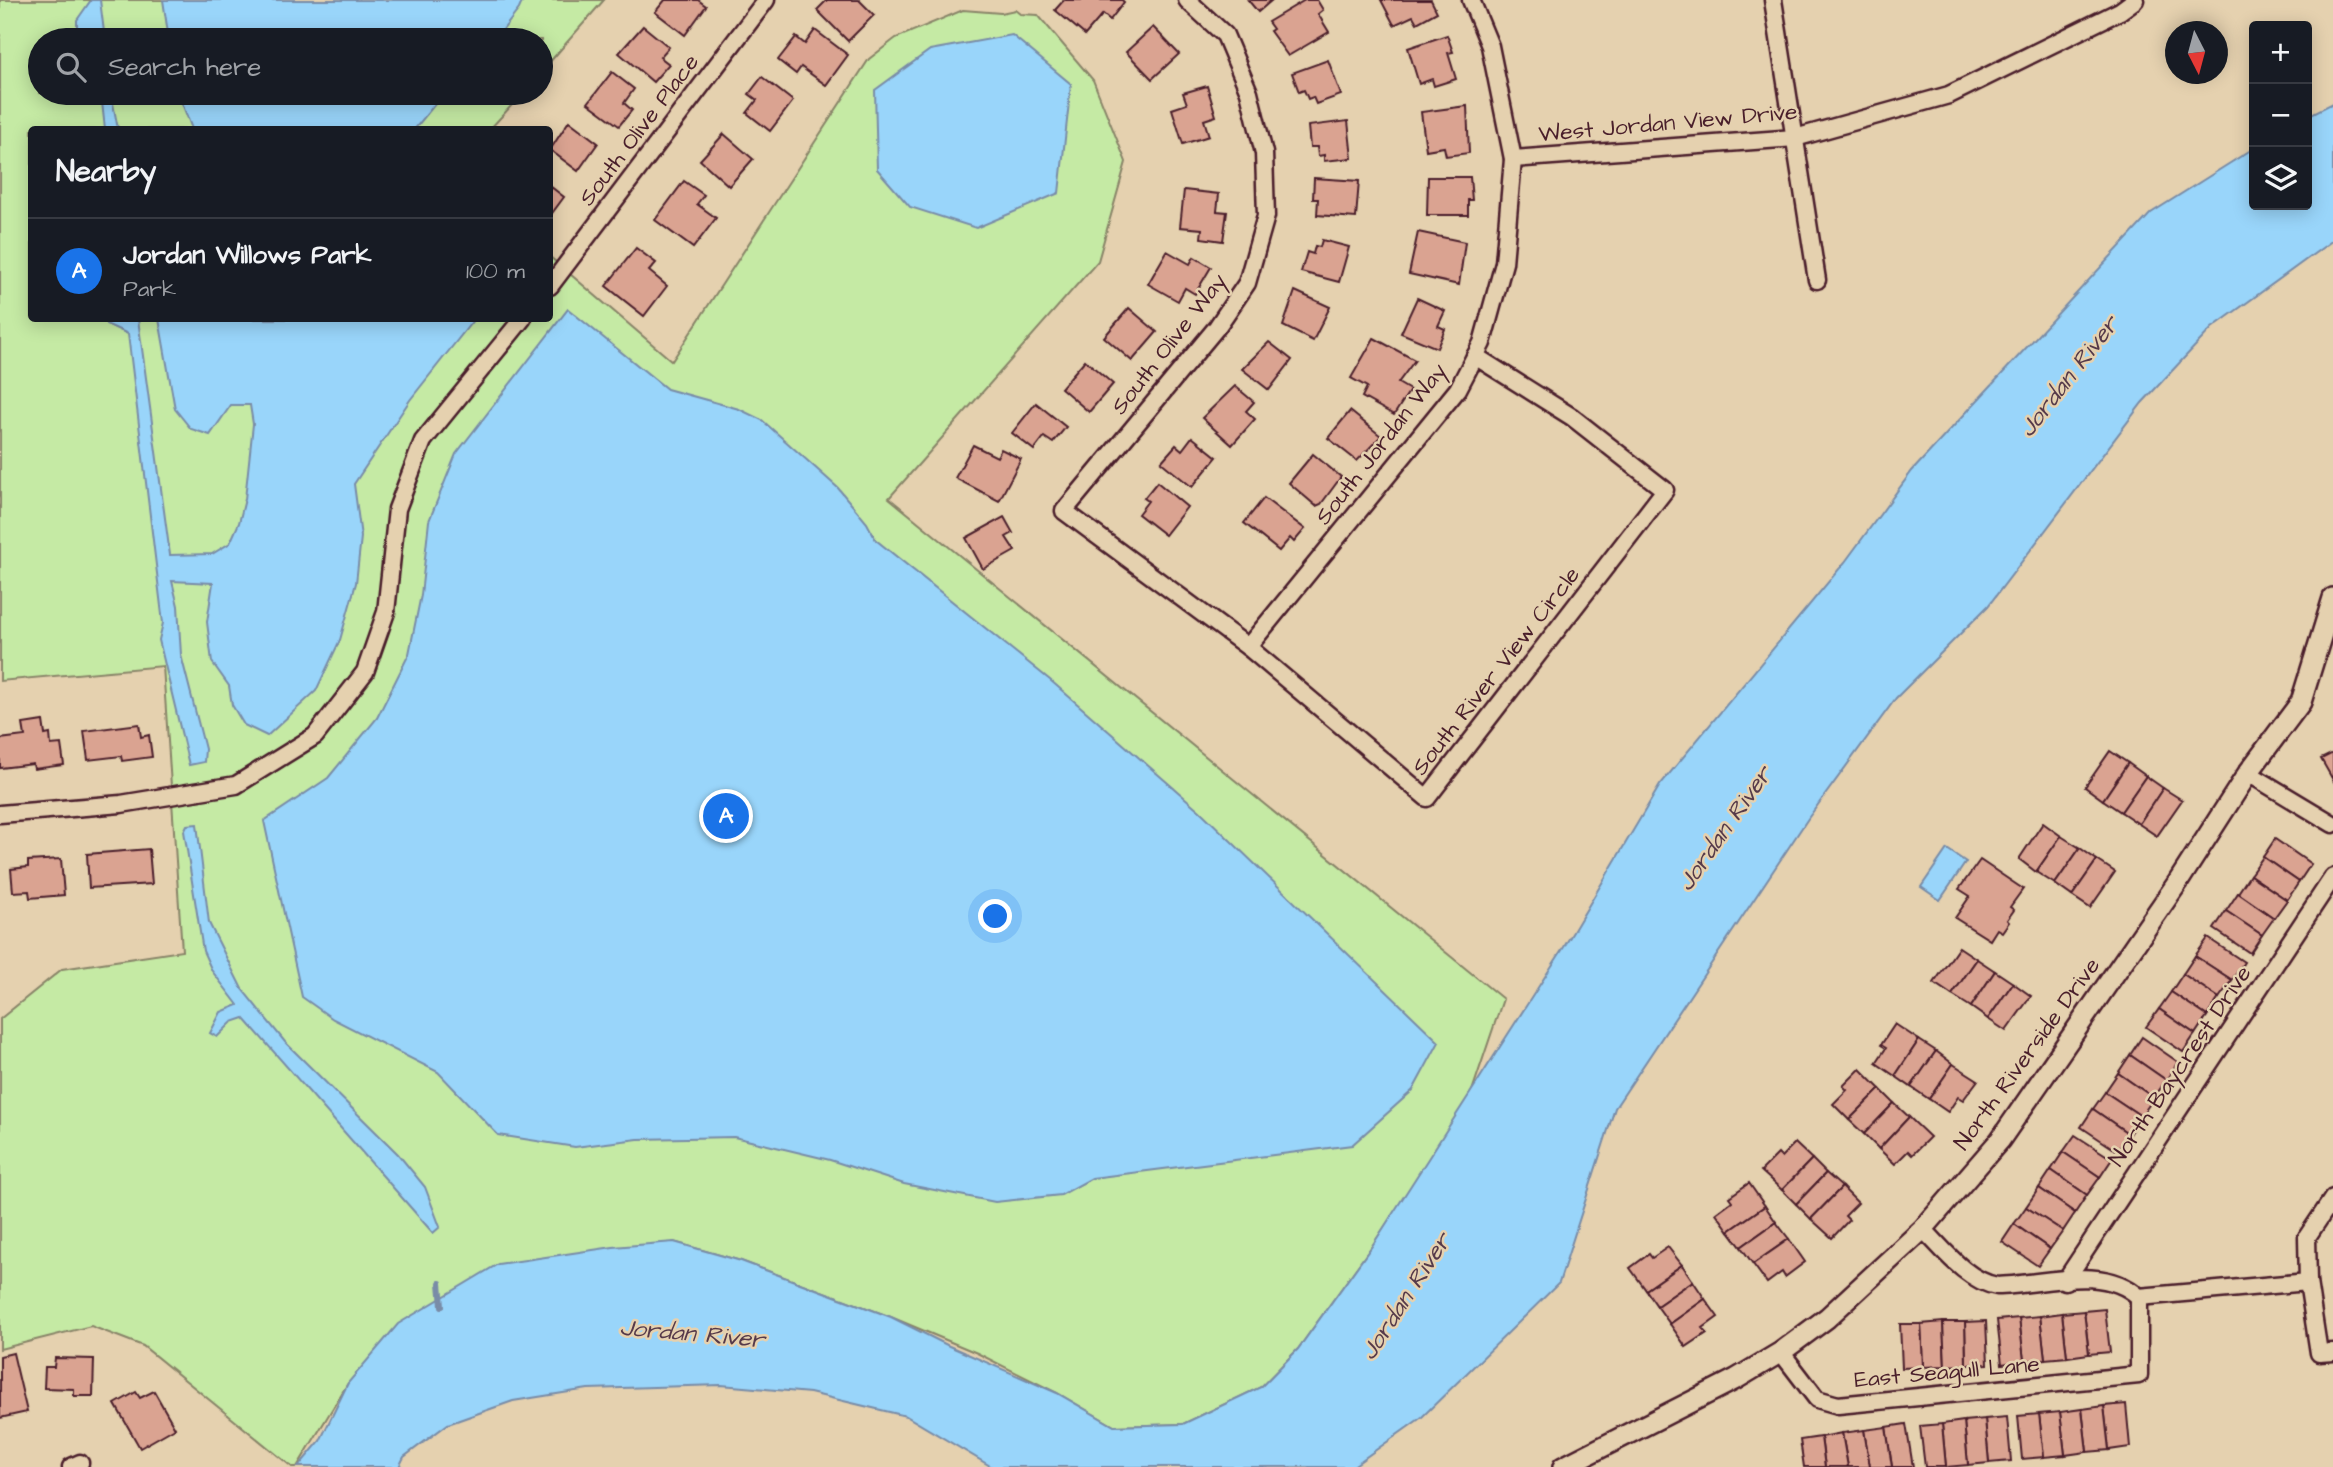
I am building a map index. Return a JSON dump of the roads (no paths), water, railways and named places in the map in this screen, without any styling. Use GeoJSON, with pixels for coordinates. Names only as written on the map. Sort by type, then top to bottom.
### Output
{"type":"FeatureCollection","features":[{"type":"Feature","properties":{"kind":"street","name":"South Olive Place"},"geometry":{"type":"LineString","coordinates":[[553,282],[766,0]]}},
{"type":"Feature","properties":{"kind":"street","name":"South Olive Way"},"geometry":{"type":"LineString","coordinates":[[1064,511],[1217,327],[1247,283],[1266,215],[1264,152],[1249,92],[1225,35],[1187,0]]}},
{"type":"Feature","properties":{"kind":"street","name":"South Jordan Way"},"geometry":{"type":"LineString","coordinates":[[1248,647],[1458,389],[1482,343],[1504,263],[1513,159],[1490,46],[1471,0]]}},
{"type":"Feature","properties":{"kind":"street"},"geometry":{"type":"LineString","coordinates":[[1773,0],[1817,280]]}},
{"type":"Feature","properties":{"kind":"street","name":"West Jordan View Drive"},"geometry":{"type":"LineString","coordinates":[[1513,159],[1795,138],[1949,95],[2117,6],[2136,0]]}},
{"type":"Feature","properties":{"kind":"street"},"geometry":{"type":"LineString","coordinates":[[0,814],[121,804],[236,785],[315,736],[365,672],[386,612],[397,509],[423,441],[520,322]]}},
{"type":"Feature","properties":{"kind":"street","name":"South River View Circle"},"geometry":{"type":"LineString","coordinates":[[1064,511],[1248,647],[1427,798],[1665,490],[1572,416],[1475,356]]}},
{"type":"Feature","properties":{"kind":"street","name":"North Riverside Drive"},"geometry":{"type":"LineString","coordinates":[[1563,1467],[1736,1380],[1782,1352],[1826,1318],[1923,1228],[2000,1140],[2178,882],[2248,773],[2301,702],[2328,633],[2333,598]]}},
{"type":"Feature","properties":{"kind":"street"},"geometry":{"type":"LineString","coordinates":[[2248,773],[2333,824]]}},
{"type":"Feature","properties":{"kind":"street","name":"North Baycrest Drive"},"geometry":{"type":"LineString","coordinates":[[2065,1281],[2333,877]]}},
{"type":"Feature","properties":{"kind":"street"},"geometry":{"type":"LineString","coordinates":[[2326,1353],[2308,1282],[2307,1237],[2333,1198]]}},
{"type":"Feature","properties":{"kind":"street"},"geometry":{"type":"LineString","coordinates":[[1923,1228],[1964,1270],[1987,1285],[2020,1286],[2094,1278],[2125,1284],[2139,1297],[2308,1282]]}},
{"type":"Feature","properties":{"kind":"street","name":"East Seagull Lane"},"geometry":{"type":"LineString","coordinates":[[1782,1352],[1817,1399],[1838,1405],[2139,1375],[2139,1297]]}},
{"type":"Feature","properties":{"kind":"water"},"geometry":{"type":"Polygon","coordinates":[[[91,0],[100,0],[104,28],[77,28],[77,20],[91,0]]]}},
{"type":"Feature","properties":{"kind":"water"},"geometry":{"type":"Polygon","coordinates":[[[163,0],[523,0],[504,28],[167,28],[163,0]]]}},
{"type":"Feature","properties":{"kind":"water"},"geometry":{"type":"Polygon","coordinates":[[[1012,35],[1071,84],[1059,193],[976,228],[910,207],[877,169],[875,90],[930,50],[1012,35]]]}},
{"type":"Feature","properties":{"kind":"water","name":"Jordan River"},"geometry":{"type":"Polygon","coordinates":[[[2333,103],[2333,240],[2212,328],[2142,403],[1988,606],[1896,698],[1809,817],[1615,1108],[1559,1283],[1422,1417],[1352,1467],[992,1467],[906,1416],[810,1393],[721,1385],[588,1389],[513,1401],[448,1424],[404,1457],[399,1467],[298,1467],[320,1441],[348,1383],[398,1324],[498,1264],[613,1247],[674,1242],[741,1261],[891,1317],[949,1346],[1057,1393],[1114,1426],[1183,1424],[1261,1387],[1298,1349],[1372,1246],[1564,947],[1660,785],[1845,562],[1912,471],[2151,213],[2249,151],[2249,210],[2312,210],[2312,114],[2333,103]]]}},
{"type":"Feature","properties":{"kind":"water"},"geometry":{"type":"Polygon","coordinates":[[[102,105],[113,105],[117,126],[105,126],[102,105]]]}},
{"type":"Feature","properties":{"kind":"water"},"geometry":{"type":"Polygon","coordinates":[[[183,105],[434,105],[417,126],[191,126],[183,105]]]}},
{"type":"Feature","properties":{"kind":"water"},"geometry":{"type":"Polygon","coordinates":[[[568,309],[667,389],[739,409],[762,420],[838,488],[867,523],[876,540],[1050,680],[1200,811],[1439,1042],[1413,1090],[1352,1145],[1092,1178],[1061,1195],[995,1202],[904,1184],[830,1160],[734,1137],[638,1139],[575,1147],[498,1135],[438,1072],[333,1019],[302,997],[264,821],[328,778],[377,718],[409,654],[421,595],[429,521],[456,454],[568,309]]]}},
{"type":"Feature","properties":{"kind":"water"},"geometry":{"type":"Polygon","coordinates":[[[138,322],[170,555],[212,554],[230,543],[245,499],[253,424],[250,405],[231,405],[210,435],[191,429],[175,409],[160,322],[472,322],[410,400],[354,484],[361,537],[356,583],[340,640],[316,691],[267,736],[244,725],[232,705],[229,686],[212,662],[207,622],[213,583],[172,581],[178,606],[181,655],[205,749],[204,762],[189,765],[159,640],[163,623],[128,334],[106,324],[138,322]]]}},
{"type":"Feature","properties":{"kind":"water"},"geometry":{"type":"Polygon","coordinates":[[[197,824],[209,923],[242,989],[285,1042],[398,1154],[425,1187],[440,1227],[433,1233],[244,1018],[232,1022],[217,1037],[210,1033],[221,1012],[238,1005],[212,971],[203,951],[184,831],[187,825],[197,824]]]}},
{"type":"Feature","properties":{"kind":"water"},"geometry":{"type":"Polygon","coordinates":[[[1947,849],[1966,862],[1940,900],[1921,887],[1947,849]]]}},
{"type":"Feature","properties":{"kind":"waterway"},"geometry":{"type":"LineString","coordinates":[[440,1283],[442,1306]]}},
{"type":"Feature","properties":{"kind":"place","name":"Jordan Willows Park"},"geometry":{"type":"Point","coordinates":[726,816]}}]}
